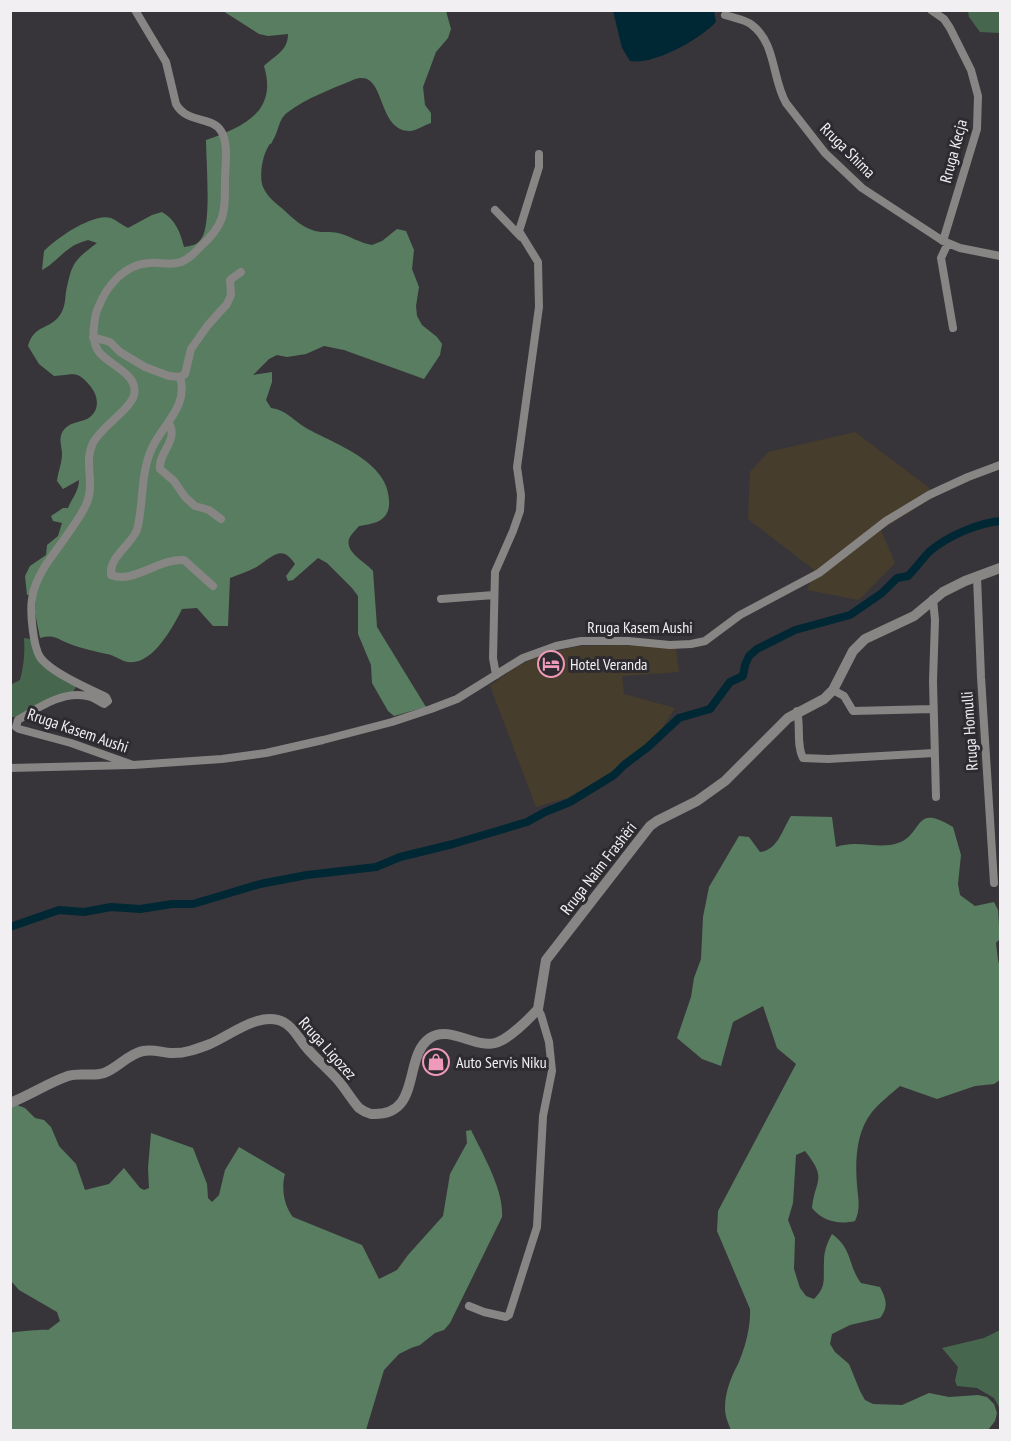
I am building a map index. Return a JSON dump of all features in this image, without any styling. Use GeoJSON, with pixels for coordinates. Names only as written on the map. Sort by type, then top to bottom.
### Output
{"type":"FeatureCollection","features":[{"type":"Feature","properties":{"kind":"street"},"geometry":{"type":"LineString","coordinates":[[135,10],[166,62],[179,110],[188,117],[220,128],[225,147],[225,194],[222,222],[215,234],[189,258],[170,264],[148,263],[134,266],[122,274],[110,286],[100,303],[96,312],[93,337],[110,342],[120,352],[146,367],[169,376],[180,377],[185,374],[189,354],[202,333],[227,304],[231,295],[230,280],[241,272]]}},
{"type":"Feature","properties":{"kind":"street","name":"Rruga Kecja"},"geometry":{"type":"LineString","coordinates":[[931,10],[947,23],[963,52],[974,80],[979,106],[972,147],[941,258],[953,328]]}},
{"type":"Feature","properties":{"kind":"street","name":"Rruga Shima"},"geometry":{"type":"LineString","coordinates":[[725,15],[743,20],[753,25],[759,32],[771,56],[781,94],[825,153],[862,188],[946,242],[1000,256]]}},
{"type":"Feature","properties":{"kind":"street"},"geometry":{"type":"LineString","coordinates":[[521,237],[520,225],[539,167],[539,154]]}},
{"type":"Feature","properties":{"kind":"street"},"geometry":{"type":"LineString","coordinates":[[495,210],[521,237],[538,262],[539,307],[517,467],[521,495],[520,511],[495,572],[493,658],[496,675]]}},
{"type":"Feature","properties":{"kind":"street","name":"Rruga Kasem Aushi"},"geometry":{"type":"LineString","coordinates":[[93,337],[99,352],[128,376],[134,386],[134,394],[132,401],[93,443],[89,456],[91,491],[86,506],[45,567],[36,583],[32,600],[35,643],[40,657],[63,675],[106,697],[108,701],[104,704],[91,697],[75,695],[58,699],[46,703],[18,720],[16,727],[25,732],[118,758],[133,765],[222,759],[266,753],[323,740],[431,709],[457,699],[523,658],[563,644],[581,641],[692,644],[705,641],[740,615],[819,573],[886,520],[930,495],[1000,465]]}},
{"type":"Feature","properties":{"kind":"street"},"geometry":{"type":"LineString","coordinates":[[180,377],[182,388],[178,407],[153,446],[146,469],[137,530],[133,539],[111,565],[111,575],[120,578],[143,572],[165,562],[184,560],[213,586]]}},
{"type":"Feature","properties":{"kind":"street"},"geometry":{"type":"LineString","coordinates":[[169,423],[173,435],[160,460],[160,469],[174,481],[195,506],[209,510],[220,519]]}},
{"type":"Feature","properties":{"kind":"street","name":"Rruga Naim Frashëri"},"geometry":{"type":"LineString","coordinates":[[469,1306],[506,1317],[509,1315],[537,1227],[543,1116],[552,1071],[549,1042],[538,1009],[546,960],[650,826],[697,801],[725,781],[776,728],[797,711],[819,702],[833,690],[860,644],[914,616],[933,599],[954,586],[1000,568]]}},
{"type":"Feature","properties":{"kind":"street","name":"Rruga Homulli"},"geometry":{"type":"LineString","coordinates":[[977,577],[993,883]]}},
{"type":"Feature","properties":{"kind":"street"},"geometry":{"type":"LineString","coordinates":[[441,599],[494,595]]}},
{"type":"Feature","properties":{"kind":"street"},"geometry":{"type":"LineString","coordinates":[[933,599],[936,797]]}},
{"type":"Feature","properties":{"kind":"street"},"geometry":{"type":"LineString","coordinates":[[833,690],[844,696],[853,711],[933,709]]}},
{"type":"Feature","properties":{"kind":"street"},"geometry":{"type":"LineString","coordinates":[[797,711],[800,752],[803,758],[828,759],[934,753]]}},
{"type":"Feature","properties":{"kind":"street"},"geometry":{"type":"LineString","coordinates":[[10,768],[133,765]]}},
{"type":"Feature","properties":{"kind":"street","name":"Rruga Ligozez"},"geometry":{"type":"LineString","coordinates":[[10,1103],[71,1075],[105,1073],[143,1051],[171,1053],[192,1050],[224,1038],[257,1021],[276,1019],[289,1026],[314,1057],[349,1092],[360,1108],[368,1113],[381,1112],[394,1108],[404,1099],[412,1081],[418,1055],[428,1040],[438,1034],[447,1034],[480,1043],[502,1041],[538,1009]]}},
{"type":"Feature","properties":{"kind":"shaded area"},"geometry":{"type":"Polygon","coordinates":[[[855,432],[928,487],[934,497],[881,530],[895,563],[859,600],[807,590],[814,570],[748,519],[750,472],[768,452],[855,432]]]}},
{"type":"Feature","properties":{"kind":"shaded area"},"geometry":{"type":"Polygon","coordinates":[[[621,645],[676,648],[679,672],[622,676],[624,694],[675,708],[659,733],[611,773],[567,798],[536,807],[490,686],[516,667],[543,654],[579,646],[621,645]]]}},
{"type":"Feature","properties":{"kind":"green space"},"geometry":{"type":"Polygon","coordinates":[[[223,11],[446,11],[451,29],[448,38],[436,52],[423,87],[425,105],[431,113],[431,123],[412,131],[399,128],[391,121],[371,82],[364,78],[353,80],[311,98],[285,115],[266,151],[261,173],[263,187],[270,197],[295,220],[311,230],[338,233],[372,245],[382,241],[397,229],[406,231],[414,250],[412,269],[419,287],[417,316],[422,325],[442,344],[440,355],[424,379],[344,350],[324,346],[306,354],[287,357],[277,355],[269,359],[253,375],[272,372],[272,382],[266,400],[271,408],[285,413],[306,428],[360,457],[382,477],[388,490],[389,505],[386,515],[378,521],[359,526],[350,537],[349,544],[353,553],[373,571],[377,627],[426,707],[394,716],[388,711],[372,683],[371,665],[358,634],[358,596],[327,563],[318,558],[293,580],[288,581],[286,576],[295,564],[286,554],[282,553],[230,578],[228,626],[213,626],[197,608],[182,609],[161,644],[137,662],[128,662],[53,637],[40,638],[35,613],[36,594],[27,595],[25,576],[30,566],[46,555],[47,545],[58,536],[62,523],[53,521],[51,516],[63,508],[68,508],[79,484],[79,480],[63,489],[57,481],[62,457],[60,440],[63,431],[68,426],[91,416],[97,404],[94,391],[86,381],[74,374],[54,376],[39,364],[28,346],[38,330],[52,323],[60,315],[64,307],[72,268],[83,254],[97,243],[88,240],[76,244],[42,270],[44,251],[66,234],[95,219],[111,218],[128,228],[162,212],[177,227],[184,247],[196,244],[201,239],[207,207],[206,140],[244,123],[262,106],[267,82],[264,66],[286,45],[288,34],[268,36],[259,34],[223,11]]]}},
{"type":"Feature","properties":{"kind":"green space"},"geometry":{"type":"Polygon","coordinates":[[[968,11],[1000,11],[1000,33],[980,32],[969,17],[968,11]]]}},
{"type":"Feature","properties":{"kind":"green space"},"geometry":{"type":"Polygon","coordinates":[[[24,638],[36,640],[36,650],[77,685],[73,692],[17,717],[11,717],[10,685],[20,680],[24,659],[24,638]]]}},
{"type":"Feature","properties":{"kind":"green space"},"geometry":{"type":"Polygon","coordinates":[[[791,816],[832,817],[836,847],[852,844],[890,845],[898,843],[906,839],[925,819],[940,820],[953,827],[961,855],[958,884],[960,895],[975,906],[994,902],[998,910],[1000,939],[996,943],[1000,967],[1000,1080],[994,1084],[975,1086],[937,1099],[900,1086],[875,1109],[863,1128],[857,1157],[859,1208],[855,1221],[831,1221],[812,1208],[818,1174],[805,1151],[796,1155],[793,1203],[788,1220],[795,1238],[794,1269],[800,1288],[806,1296],[814,1299],[823,1286],[825,1254],[832,1234],[844,1246],[861,1283],[880,1287],[884,1295],[886,1306],[880,1318],[850,1325],[832,1334],[830,1344],[835,1352],[849,1364],[865,1400],[873,1404],[902,1405],[929,1393],[949,1397],[978,1395],[987,1397],[994,1404],[997,1413],[995,1421],[988,1430],[731,1430],[727,1419],[726,1396],[745,1344],[750,1323],[750,1309],[717,1231],[718,1211],[796,1064],[777,1048],[763,1006],[733,1022],[721,1066],[702,1059],[677,1038],[701,959],[703,917],[709,887],[739,836],[749,837],[760,852],[766,850],[771,848],[779,838],[791,816]]]}},
{"type":"Feature","properties":{"kind":"green space"},"geometry":{"type":"Polygon","coordinates":[[[17,1105],[25,1108],[35,1118],[44,1120],[51,1127],[59,1146],[76,1164],[85,1190],[109,1184],[124,1168],[140,1188],[144,1190],[149,1188],[151,1133],[193,1148],[207,1184],[208,1198],[212,1202],[219,1195],[225,1170],[239,1147],[285,1174],[284,1197],[293,1217],[362,1245],[379,1279],[397,1270],[443,1216],[450,1174],[467,1143],[466,1131],[471,1130],[492,1173],[500,1196],[502,1217],[450,1323],[444,1330],[435,1333],[420,1345],[399,1354],[384,1370],[366,1430],[11,1430],[10,1333],[48,1330],[60,1321],[57,1312],[19,1290],[11,1281],[10,1108],[17,1105]]]}},
{"type":"Feature","properties":{"kind":"green space"},"geometry":{"type":"Polygon","coordinates":[[[1000,1330],[1000,1409],[994,1398],[977,1388],[957,1386],[955,1381],[958,1367],[942,1348],[984,1338],[1000,1330]]]}},
{"type":"Feature","properties":{"kind":"water"},"geometry":{"type":"Polygon","coordinates":[[[613,11],[714,11],[716,22],[676,50],[651,59],[630,61],[622,48],[613,11]]]}},
{"type":"Feature","properties":{"kind":"waterway"},"geometry":{"type":"LineString","coordinates":[[10,927],[59,910],[84,912],[111,907],[140,909],[172,904],[193,904],[260,884],[307,875],[376,867],[400,857],[527,822],[570,802],[614,775],[679,718],[710,709],[730,682],[743,676],[749,656],[757,649],[795,630],[850,615],[882,593],[897,578],[908,576],[930,551],[945,540],[973,527],[1000,521]]}},
{"type":"Feature","properties":{"kind":"place","name":"Hotel Veranda"},"geometry":{"type":"Point","coordinates":[551,664]}},
{"type":"Feature","properties":{"kind":"place","name":"Auto Servis Niku"},"geometry":{"type":"Point","coordinates":[436,1062]}}]}
